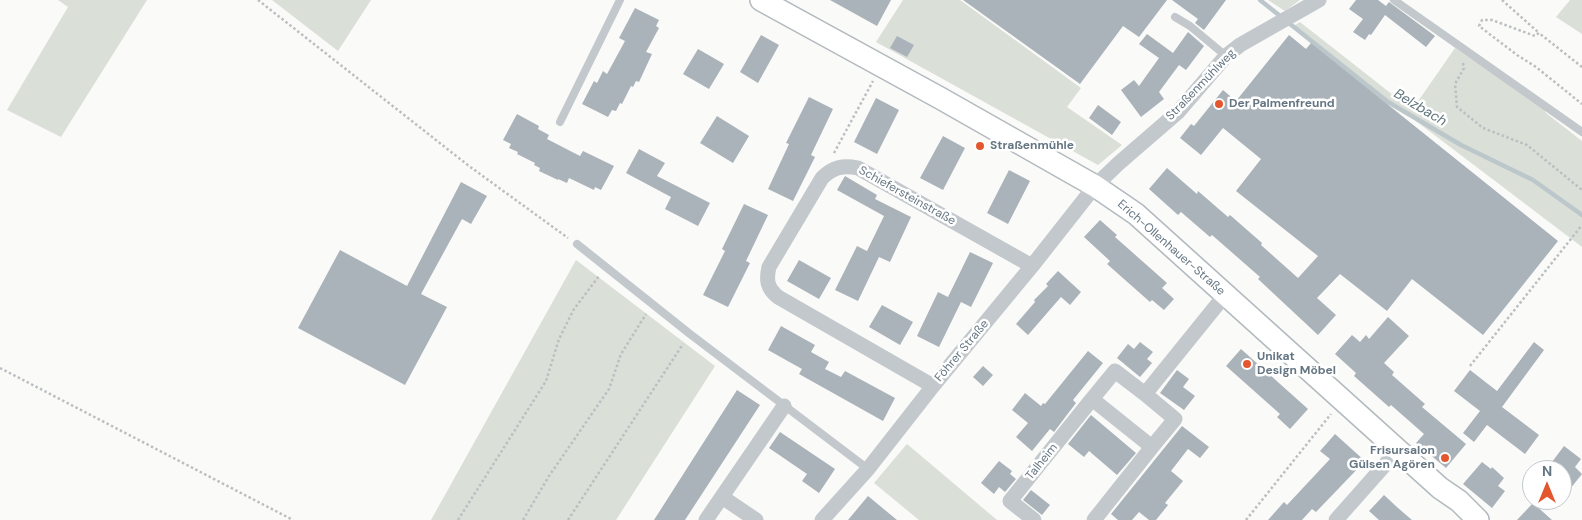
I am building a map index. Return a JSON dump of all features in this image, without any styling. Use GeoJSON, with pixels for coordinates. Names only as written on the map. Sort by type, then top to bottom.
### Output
{"type":"FeatureCollection","features":[{"type":"Feature","properties":{"kind":"street","name":"Erich-Ollenhauer-Straße"},"geometry":{"type":"LineString","coordinates":[[761,0],[1095,186],[1136,214],[1478,520]]}},
{"type":"Feature","properties":{"kind":"street","name":"Straßenmühlweg"},"geometry":{"type":"LineString","coordinates":[[1095,186],[1178,112],[1226,56],[1240,45],[1319,0]]}},
{"type":"Feature","properties":{"kind":"street","name":"Schiefersteinstraße"},"geometry":{"type":"LineString","coordinates":[[837,168],[847,166],[858,168],[1032,266]]}},
{"type":"Feature","properties":{"kind":"street"},"geometry":{"type":"LineString","coordinates":[[837,168],[822,178],[769,267],[768,285],[778,297],[933,386]]}},
{"type":"Feature","properties":{"kind":"street","name":"Föhrer Straße"},"geometry":{"type":"LineString","coordinates":[[825,518],[868,469],[1095,186]]}},
{"type":"Feature","properties":{"kind":"street"},"geometry":{"type":"LineString","coordinates":[[1145,394],[1225,295]]}},
{"type":"Feature","properties":{"kind":"street","name":"Talheim"},"geometry":{"type":"LineString","coordinates":[[1034,520],[1010,502],[1115,371],[1175,418],[1094,520]]}},
{"type":"Feature","properties":{"kind":"street"},"geometry":{"type":"LineString","coordinates":[[1092,399],[1152,447]]}},
{"type":"Feature","properties":{"kind":"street"},"geometry":{"type":"LineString","coordinates":[[706,520],[784,406]]}},
{"type":"Feature","properties":{"kind":"street"},"geometry":{"type":"LineString","coordinates":[[1336,520],[1398,450]]}},
{"type":"Feature","properties":{"kind":"street","name":"Erich-Ollenhauer-Straße"},"geometry":{"type":"LineString","coordinates":[[1440,488],[1457,509],[1472,520]]}},
{"type":"Feature","properties":{"kind":"street"},"geometry":{"type":"LineString","coordinates":[[722,497],[756,520]]}},
{"type":"Feature","properties":{"kind":"lane"},"geometry":{"type":"LineString","coordinates":[[560,122],[620,0]]}},
{"type":"Feature","properties":{"kind":"lane"},"geometry":{"type":"LineString","coordinates":[[1394,0],[1582,132]]}},
{"type":"Feature","properties":{"kind":"lane"},"geometry":{"type":"LineString","coordinates":[[1175,17],[1190,26],[1226,56]]}},
{"type":"Feature","properties":{"kind":"lane"},"geometry":{"type":"LineString","coordinates":[[577,244],[690,334],[868,469]]}},
{"type":"Feature","properties":{"kind":"path"},"geometry":{"type":"LineString","coordinates":[[258,0],[468,166],[577,244]]}},
{"type":"Feature","properties":{"kind":"path"},"geometry":{"type":"LineString","coordinates":[[1502,0],[1539,33],[1582,67]]}},
{"type":"Feature","properties":{"kind":"path"},"geometry":{"type":"LineString","coordinates":[[1539,33],[1536,36],[1492,20],[1482,20],[1479,26],[1536,67],[1582,104]]}},
{"type":"Feature","properties":{"kind":"path"},"geometry":{"type":"LineString","coordinates":[[1462,48],[1464,68],[1455,84],[1457,107],[1483,128],[1526,145],[1582,190]]}},
{"type":"Feature","properties":{"kind":"path"},"geometry":{"type":"LineString","coordinates":[[837,168],[832,156],[873,82]]}},
{"type":"Feature","properties":{"kind":"path"},"geometry":{"type":"LineString","coordinates":[[1470,366],[1581,226]]}},
{"type":"Feature","properties":{"kind":"path"},"geometry":{"type":"LineString","coordinates":[[458,520],[546,380],[559,339],[574,309],[599,276],[609,270]]}},
{"type":"Feature","properties":{"kind":"path"},"geometry":{"type":"LineString","coordinates":[[523,520],[549,476],[609,389],[621,354],[652,304]]}},
{"type":"Feature","properties":{"kind":"path"},"geometry":{"type":"LineString","coordinates":[[568,520],[690,334]]}},
{"type":"Feature","properties":{"kind":"path"},"geometry":{"type":"LineString","coordinates":[[0,368],[293,520]]}},
{"type":"Feature","properties":{"kind":"path"},"geometry":{"type":"LineString","coordinates":[[1246,520],[1318,431]]}},
{"type":"Feature","properties":{"kind":"shaded area"},"geometry":{"type":"Polygon","coordinates":[[[58,0],[147,0],[61,137],[7,110],[68,7],[58,0]]]}},
{"type":"Feature","properties":{"kind":"shaded area"},"geometry":{"type":"Polygon","coordinates":[[[272,0],[371,0],[338,51],[272,0]]]}},
{"type":"Feature","properties":{"kind":"shaded area"},"geometry":{"type":"Polygon","coordinates":[[[903,0],[960,0],[1081,88],[1067,107],[1122,145],[1098,165],[876,42],[903,0]]]}},
{"type":"Feature","properties":{"kind":"shaded area"},"geometry":{"type":"Polygon","coordinates":[[[1268,0],[1300,0],[1285,11],[1268,0]]]}},
{"type":"Feature","properties":{"kind":"shaded area"},"geometry":{"type":"Polygon","coordinates":[[[1570,0],[1582,0],[1582,34],[1556,17],[1570,0]]]}},
{"type":"Feature","properties":{"kind":"shaded area"},"geometry":{"type":"Polygon","coordinates":[[[1300,22],[1412,110],[1455,48],[1543,107],[1546,113],[1582,141],[1582,247],[1292,27],[1300,22]]]}},
{"type":"Feature","properties":{"kind":"shaded area"},"geometry":{"type":"Polygon","coordinates":[[[576,260],[715,366],[616,520],[431,520],[576,260]]]}},
{"type":"Feature","properties":{"kind":"shaded area"},"geometry":{"type":"Polygon","coordinates":[[[907,444],[997,520],[919,520],[874,483],[907,444]]]}},
{"type":"Feature","properties":{"kind":"building"},"geometry":{"type":"Polygon","coordinates":[[[830,0],[891,0],[877,26],[830,0]]]}},
{"type":"Feature","properties":{"kind":"building"},"geometry":{"type":"Polygon","coordinates":[[[963,0],[1167,0],[1139,37],[1123,26],[1080,84],[963,0]]]}},
{"type":"Feature","properties":{"kind":"building"},"geometry":{"type":"Polygon","coordinates":[[[1172,0],[1226,0],[1204,30],[1195,23],[1198,19],[1172,0]]]}},
{"type":"Feature","properties":{"kind":"building"},"geometry":{"type":"Polygon","coordinates":[[[1356,0],[1378,0],[1386,6],[1389,2],[1435,36],[1426,47],[1385,15],[1371,35],[1369,34],[1365,40],[1353,32],[1363,19],[1349,9],[1356,0]]]}},
{"type":"Feature","properties":{"kind":"building"},"geometry":{"type":"Polygon","coordinates":[[[635,8],[659,20],[656,26],[659,28],[646,52],[652,54],[639,82],[636,81],[633,87],[631,86],[622,104],[620,103],[616,111],[612,110],[608,117],[582,104],[594,81],[597,83],[603,71],[607,74],[625,41],[619,38],[635,8]]]}},
{"type":"Feature","properties":{"kind":"building"},"geometry":{"type":"Polygon","coordinates":[[[1188,32],[1204,46],[1186,70],[1179,65],[1159,92],[1164,99],[1141,117],[1121,90],[1134,80],[1139,86],[1159,58],[1139,44],[1147,34],[1173,53],[1188,32]]]}},
{"type":"Feature","properties":{"kind":"building"},"geometry":{"type":"Polygon","coordinates":[[[761,35],[779,45],[758,83],[740,72],[761,35]]]}},
{"type":"Feature","properties":{"kind":"building"},"geometry":{"type":"Polygon","coordinates":[[[1289,35],[1306,49],[1311,43],[1558,241],[1483,335],[1412,279],[1387,311],[1340,274],[1317,298],[1336,315],[1318,335],[1258,279],[1260,277],[1212,235],[1210,237],[1181,212],[1178,215],[1149,189],[1167,168],[1197,194],[1198,191],[1228,217],[1230,215],[1298,278],[1318,256],[1236,191],[1261,159],[1223,128],[1201,155],[1180,138],[1191,124],[1194,126],[1223,90],[1236,101],[1289,35]]]}},
{"type":"Feature","properties":{"kind":"building"},"geometry":{"type":"Polygon","coordinates":[[[897,36],[914,45],[907,57],[890,48],[897,36]]]}},
{"type":"Feature","properties":{"kind":"building"},"geometry":{"type":"Polygon","coordinates":[[[698,49],[724,64],[709,89],[683,74],[698,49]]]}},
{"type":"Feature","properties":{"kind":"building"},"geometry":{"type":"Polygon","coordinates":[[[809,97],[833,109],[811,155],[815,157],[793,201],[768,189],[789,144],[786,143],[809,97]]]}},
{"type":"Feature","properties":{"kind":"building"},"geometry":{"type":"Polygon","coordinates":[[[876,98],[899,110],[877,154],[854,142],[876,98]]]}},
{"type":"Feature","properties":{"kind":"building"},"geometry":{"type":"Polygon","coordinates":[[[1098,105],[1121,122],[1112,135],[1089,118],[1098,105]]]}},
{"type":"Feature","properties":{"kind":"building"},"geometry":{"type":"Polygon","coordinates":[[[517,114],[539,126],[538,129],[549,135],[547,139],[580,156],[583,151],[614,166],[601,190],[595,187],[594,190],[569,178],[567,183],[558,180],[539,171],[540,168],[534,165],[535,163],[509,148],[511,144],[503,140],[517,114]]]}},
{"type":"Feature","properties":{"kind":"building"},"geometry":{"type":"Polygon","coordinates":[[[717,116],[749,136],[733,163],[700,143],[717,116]]]}},
{"type":"Feature","properties":{"kind":"building"},"geometry":{"type":"Polygon","coordinates":[[[943,136],[965,148],[943,190],[920,178],[943,136]]]}},
{"type":"Feature","properties":{"kind":"building"},"geometry":{"type":"Polygon","coordinates":[[[639,149],[665,163],[657,176],[710,203],[698,226],[665,209],[671,197],[626,173],[639,149]]]}},
{"type":"Feature","properties":{"kind":"building"},"geometry":{"type":"Polygon","coordinates":[[[1009,170],[1030,181],[1008,224],[987,213],[1009,170]]]}},
{"type":"Feature","properties":{"kind":"building"},"geometry":{"type":"Polygon","coordinates":[[[845,176],[877,195],[875,199],[911,217],[890,262],[879,257],[858,301],[835,290],[857,246],[867,251],[884,216],[837,190],[845,176]]]}},
{"type":"Feature","properties":{"kind":"building"},"geometry":{"type":"Polygon","coordinates":[[[461,182],[487,196],[471,224],[462,219],[421,294],[447,307],[405,385],[298,328],[340,250],[407,286],[461,182]]]}},
{"type":"Feature","properties":{"kind":"building"},"geometry":{"type":"Polygon","coordinates":[[[744,204],[768,215],[746,261],[750,263],[728,307],[703,295],[725,251],[722,249],[744,204]]]}},
{"type":"Feature","properties":{"kind":"building"},"geometry":{"type":"Polygon","coordinates":[[[1100,220],[1117,235],[1115,237],[1167,283],[1162,288],[1174,299],[1164,310],[1152,300],[1150,302],[1107,264],[1110,261],[1084,237],[1100,220]]]}},
{"type":"Feature","properties":{"kind":"building"},"geometry":{"type":"Polygon","coordinates":[[[970,252],[993,263],[971,307],[961,302],[939,347],[917,336],[938,292],[948,297],[970,252]]]}},
{"type":"Feature","properties":{"kind":"building"},"geometry":{"type":"Polygon","coordinates":[[[799,260],[831,278],[819,299],[787,281],[799,260]]]}},
{"type":"Feature","properties":{"kind":"building"},"geometry":{"type":"Polygon","coordinates":[[[1058,271],[1081,292],[1070,305],[1061,297],[1028,335],[1016,324],[1058,271]]]}},
{"type":"Feature","properties":{"kind":"building"},"geometry":{"type":"Polygon","coordinates":[[[882,305],[913,322],[900,345],[869,327],[882,305]]]}},
{"type":"Feature","properties":{"kind":"building"},"geometry":{"type":"Polygon","coordinates":[[[1388,317],[1409,336],[1384,363],[1394,372],[1392,375],[1425,404],[1422,407],[1466,444],[1446,468],[1416,443],[1424,434],[1391,405],[1389,407],[1354,376],[1356,373],[1335,354],[1352,335],[1360,342],[1366,335],[1369,339],[1388,317]]]}},
{"type":"Feature","properties":{"kind":"building"},"geometry":{"type":"Polygon","coordinates":[[[781,326],[815,345],[811,352],[829,362],[825,369],[841,377],[845,371],[895,398],[883,421],[799,374],[802,369],[768,350],[781,326]]]}},
{"type":"Feature","properties":{"kind":"building"},"geometry":{"type":"Polygon","coordinates":[[[1140,342],[1153,352],[1147,359],[1152,363],[1140,377],[1117,358],[1128,344],[1134,349],[1140,342]]]}},
{"type":"Feature","properties":{"kind":"building"},"geometry":{"type":"Polygon","coordinates":[[[1534,342],[1544,350],[1502,407],[1539,435],[1525,454],[1487,425],[1474,442],[1463,433],[1480,411],[1454,391],[1470,370],[1497,391],[1534,342]]]}},
{"type":"Feature","properties":{"kind":"building"},"geometry":{"type":"Polygon","coordinates":[[[1241,349],[1308,409],[1290,429],[1277,417],[1280,414],[1226,366],[1241,349]]]}},
{"type":"Feature","properties":{"kind":"building"},"geometry":{"type":"Polygon","coordinates":[[[1088,351],[1103,363],[1073,400],[1076,403],[1054,432],[1050,429],[1032,451],[1016,437],[1028,423],[1012,410],[1025,393],[1041,406],[1043,403],[1045,404],[1088,351]]]}},
{"type":"Feature","properties":{"kind":"building"},"geometry":{"type":"Polygon","coordinates":[[[983,366],[993,375],[983,386],[973,377],[983,366]]]}},
{"type":"Feature","properties":{"kind":"building"},"geometry":{"type":"Polygon","coordinates":[[[1177,370],[1189,379],[1183,387],[1195,396],[1184,410],[1160,393],[1177,370]]]}},
{"type":"Feature","properties":{"kind":"building"},"geometry":{"type":"Polygon","coordinates":[[[737,390],[760,405],[685,520],[654,520],[737,390]]]}},
{"type":"Feature","properties":{"kind":"building"},"geometry":{"type":"Polygon","coordinates":[[[1091,415],[1136,453],[1117,475],[1089,451],[1084,457],[1068,444],[1091,415]]]}},
{"type":"Feature","properties":{"kind":"building"},"geometry":{"type":"Polygon","coordinates":[[[1182,426],[1209,447],[1200,458],[1188,449],[1171,471],[1183,481],[1165,503],[1168,505],[1156,520],[1149,520],[1139,512],[1132,520],[1118,520],[1111,514],[1182,426]]]}},
{"type":"Feature","properties":{"kind":"building"},"geometry":{"type":"Polygon","coordinates":[[[780,432],[835,469],[819,493],[802,481],[807,474],[769,448],[780,432]]]}},
{"type":"Feature","properties":{"kind":"building"},"geometry":{"type":"Polygon","coordinates":[[[1335,434],[1365,461],[1316,512],[1312,509],[1302,520],[1268,520],[1284,502],[1287,505],[1330,459],[1320,451],[1335,434]]]}},
{"type":"Feature","properties":{"kind":"building"},"geometry":{"type":"Polygon","coordinates":[[[1564,446],[1581,459],[1575,467],[1582,474],[1572,486],[1572,460],[1554,460],[1564,446]]]}},
{"type":"Feature","properties":{"kind":"building"},"geometry":{"type":"Polygon","coordinates":[[[999,461],[1012,471],[1010,474],[1016,479],[1005,492],[999,487],[994,494],[981,483],[999,461]]]}},
{"type":"Feature","properties":{"kind":"building"},"geometry":{"type":"Polygon","coordinates":[[[1482,462],[1491,469],[1492,467],[1504,478],[1498,486],[1505,491],[1492,508],[1463,484],[1482,462]]]}},
{"type":"Feature","properties":{"kind":"building"},"geometry":{"type":"Polygon","coordinates":[[[1031,490],[1050,505],[1042,515],[1023,500],[1031,490]]]}},
{"type":"Feature","properties":{"kind":"building"},"geometry":{"type":"Polygon","coordinates":[[[1384,495],[1412,520],[1379,520],[1369,511],[1384,495]]]}},
{"type":"Feature","properties":{"kind":"building"},"geometry":{"type":"Polygon","coordinates":[[[868,496],[897,520],[848,520],[868,496]]]}},
{"type":"Feature","properties":{"kind":"building"},"geometry":{"type":"Polygon","coordinates":[[[1526,510],[1541,510],[1552,520],[1517,520],[1526,510]]]}},
{"type":"Feature","properties":{"kind":"waterway","name":"Belzbach"},"geometry":{"type":"LineString","coordinates":[[1260,0],[1388,102],[1461,145],[1533,180],[1582,215]]}},
{"type":"Feature","properties":{"kind":"place","name":"Der Palmenfreund"},"geometry":{"type":"Point","coordinates":[1219,104]}},
{"type":"Feature","properties":{"kind":"place","name":"Straßenmühle"},"geometry":{"type":"Point","coordinates":[980,146]}},
{"type":"Feature","properties":{"kind":"place","name":"Unikat Design Möbel"},"geometry":{"type":"Point","coordinates":[1247,364]}},
{"type":"Feature","properties":{"kind":"place","name":"Frisursalon Gülsen Agören"},"geometry":{"type":"Point","coordinates":[1445,458]}}]}
